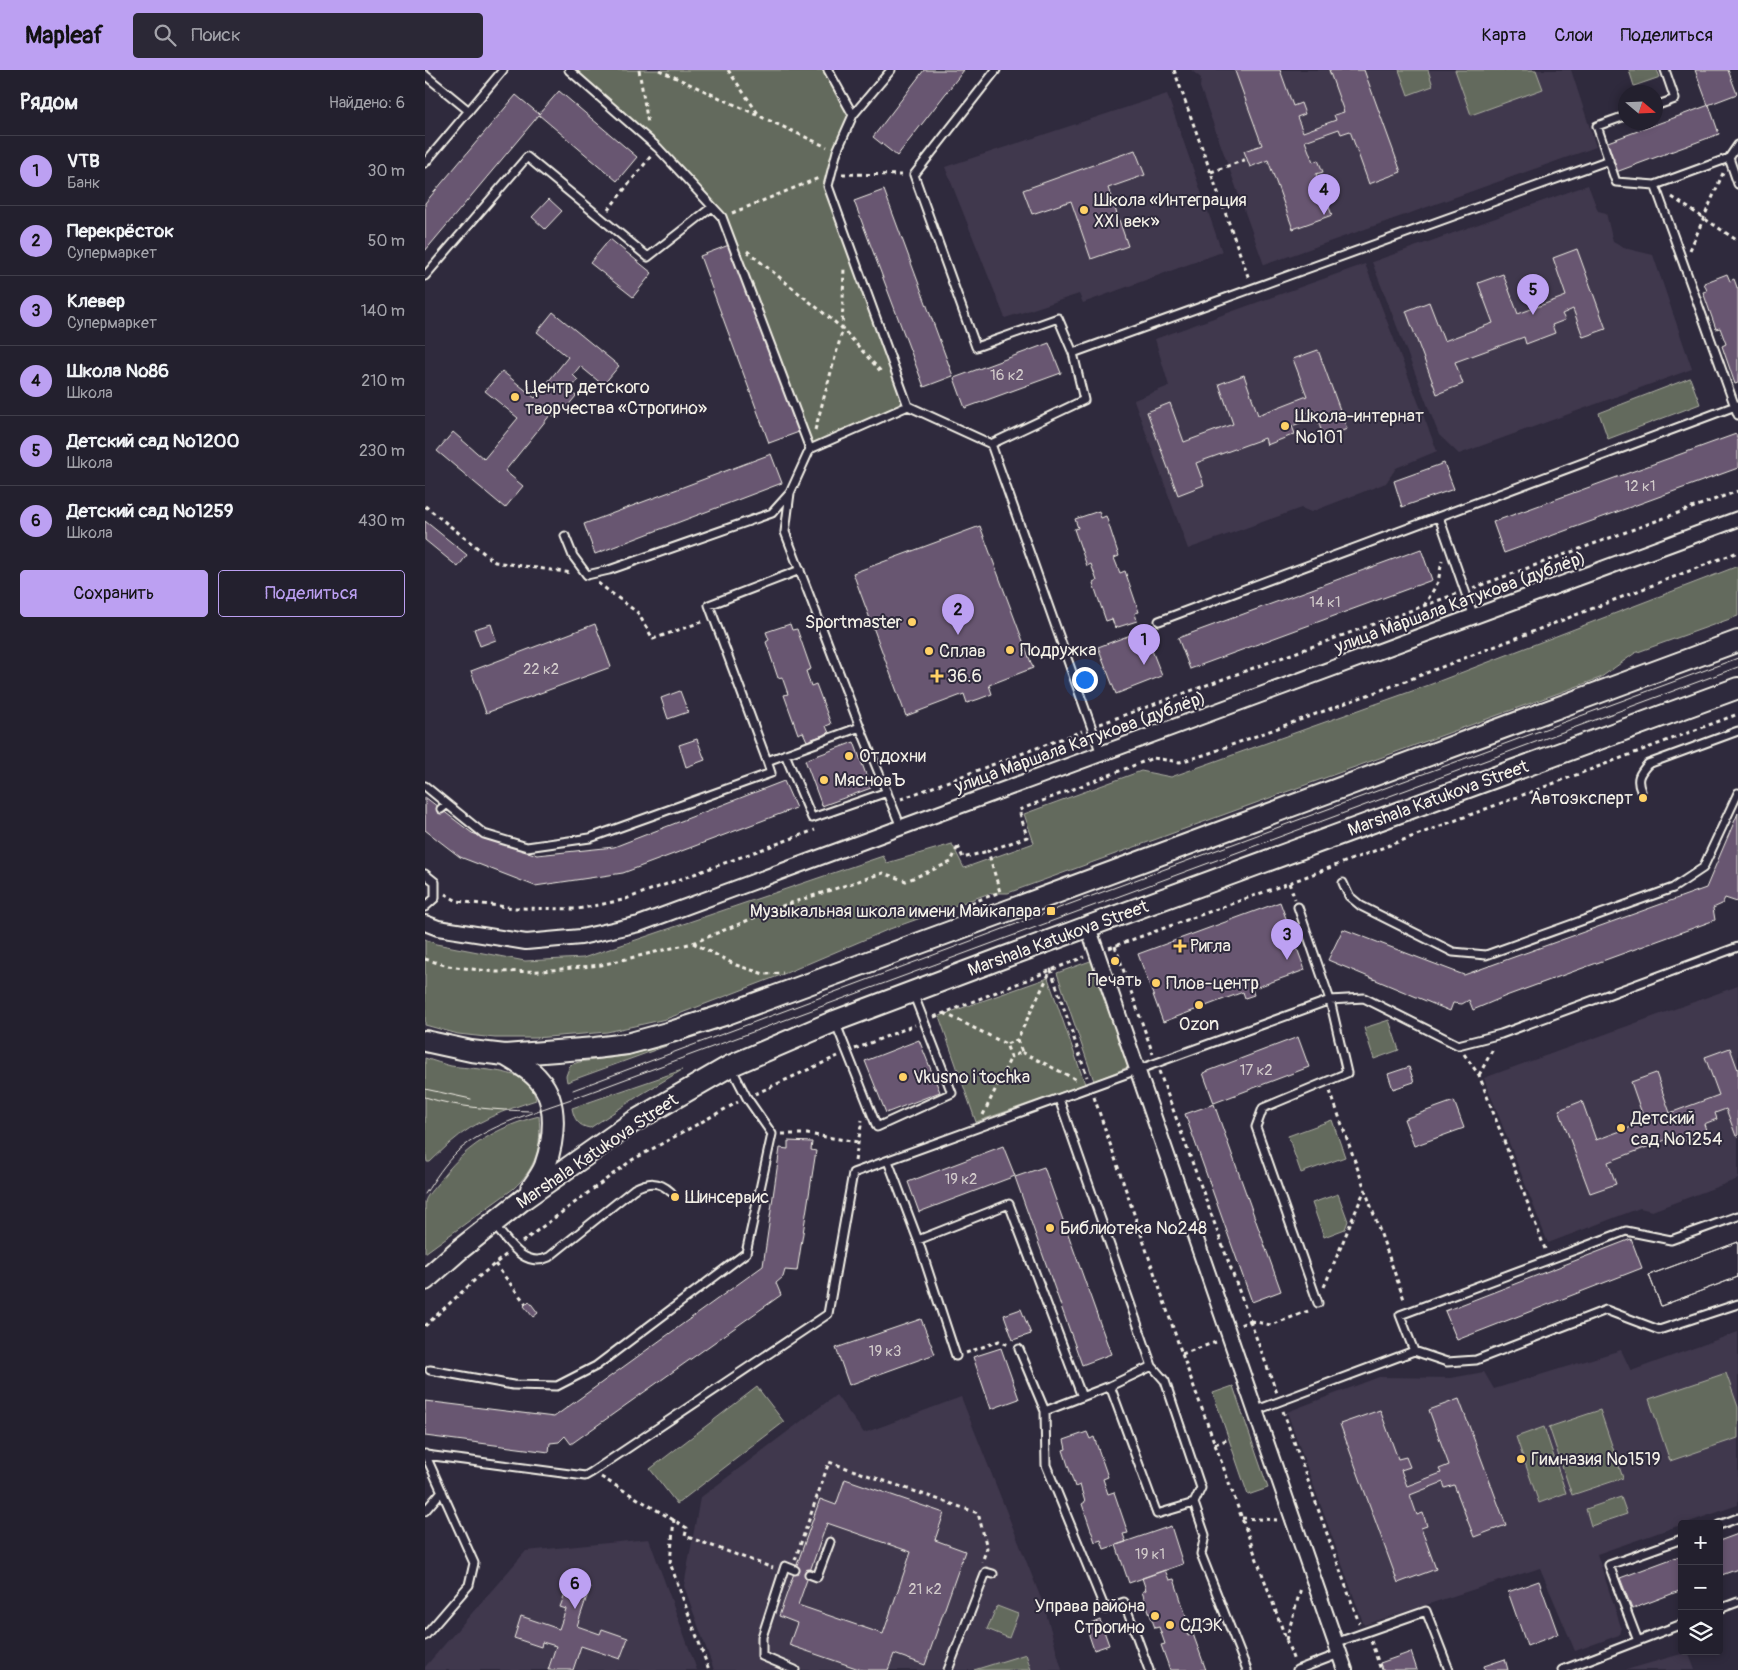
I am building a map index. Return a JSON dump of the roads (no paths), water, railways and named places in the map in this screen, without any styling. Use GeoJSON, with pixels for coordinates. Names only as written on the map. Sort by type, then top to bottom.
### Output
{"type":"FeatureCollection","features":[{"type":"Feature","properties":{"kind":"main road"},"geometry":{"type":"LineString","coordinates":[[425,1041],[471,1051],[505,1055],[627,1044],[671,1032],[715,1018],[1738,641]]}},
{"type":"Feature","properties":{"kind":"main road","name":"Marshala Katukova Street"},"geometry":{"type":"LineString","coordinates":[[429,1273],[525,1198],[633,1122],[730,1066],[835,1021],[1738,688]]}},
{"type":"Feature","properties":{"kind":"main road"},"geometry":{"type":"LineString","coordinates":[[505,1055],[524,1066],[541,1081],[552,1106],[552,1136],[547,1161],[539,1178],[525,1198]]}},
{"type":"Feature","properties":{"kind":"street","name":"улица Маршала Катукова (дублёр)"},"geometry":{"type":"LineString","coordinates":[[425,923],[437,928],[526,942],[581,937],[639,924],[1738,519]]}},
{"type":"Feature","properties":{"kind":"street"},"geometry":{"type":"LineString","coordinates":[[1088,927],[1345,1670]]}},
{"type":"Feature","properties":{"kind":"lane"},"geometry":{"type":"LineString","coordinates":[[425,163],[503,70]]}},
{"type":"Feature","properties":{"kind":"lane"},"geometry":{"type":"LineString","coordinates":[[569,70],[658,148],[722,217],[810,449]]}},
{"type":"Feature","properties":{"kind":"lane"},"geometry":{"type":"LineString","coordinates":[[828,70],[853,116]]}},
{"type":"Feature","properties":{"kind":"lane"},"geometry":{"type":"LineString","coordinates":[[891,70],[853,116],[837,151],[828,186],[908,406],[991,444],[1101,754]]}},
{"type":"Feature","properties":{"kind":"lane"},"geometry":{"type":"LineString","coordinates":[[991,444],[1085,400],[1073,353],[1058,318],[976,347],[914,175],[996,70]]}},
{"type":"Feature","properties":{"kind":"lane"},"geometry":{"type":"LineString","coordinates":[[1663,103],[1675,99],[1665,70]]}},
{"type":"Feature","properties":{"kind":"lane"},"geometry":{"type":"LineString","coordinates":[[425,75],[469,111]]}},
{"type":"Feature","properties":{"kind":"lane"},"geometry":{"type":"LineString","coordinates":[[1618,118],[1597,126],[1616,182],[1655,186],[1729,158],[1738,145]]}},
{"type":"Feature","properties":{"kind":"lane"},"geometry":{"type":"LineString","coordinates":[[425,276],[527,157],[649,257],[712,207]]}},
{"type":"Feature","properties":{"kind":"lane"},"geometry":{"type":"LineString","coordinates":[[1729,158],[1738,184]]}},
{"type":"Feature","properties":{"kind":"lane"},"geometry":{"type":"LineString","coordinates":[[1073,353],[1609,160]]}},
{"type":"Feature","properties":{"kind":"lane"},"geometry":{"type":"LineString","coordinates":[[1655,186],[1738,415]]}},
{"type":"Feature","properties":{"kind":"lane"},"geometry":{"type":"LineString","coordinates":[[901,827],[860,727],[785,532],[790,493],[810,449],[908,406]]}},
{"type":"Feature","properties":{"kind":"lane"},"geometry":{"type":"LineString","coordinates":[[1159,621],[1736,406]]}},
{"type":"Feature","properties":{"kind":"lane"},"geometry":{"type":"LineString","coordinates":[[565,536],[573,556],[587,575],[609,570],[772,513],[790,493]]}},
{"type":"Feature","properties":{"kind":"lane"},"geometry":{"type":"LineString","coordinates":[[1439,517],[1474,617]]}},
{"type":"Feature","properties":{"kind":"lane"},"geometry":{"type":"LineString","coordinates":[[425,786],[444,807],[484,834],[527,847],[591,838],[771,773],[709,605],[800,570]]}},
{"type":"Feature","properties":{"kind":"lane"},"geometry":{"type":"LineString","coordinates":[[767,761],[860,727]]}},
{"type":"Feature","properties":{"kind":"lane"},"geometry":{"type":"LineString","coordinates":[[1641,792],[1638,778],[1648,764],[1738,731]]}},
{"type":"Feature","properties":{"kind":"lane"},"geometry":{"type":"LineString","coordinates":[[785,754],[812,818],[887,792]]}},
{"type":"Feature","properties":{"kind":"lane"},"geometry":{"type":"LineString","coordinates":[[1343,883],[1349,896],[1361,906],[1453,952],[1486,955],[1673,888],[1703,868],[1738,794]]}},
{"type":"Feature","properties":{"kind":"lane"},"geometry":{"type":"LineString","coordinates":[[425,874],[435,882],[435,898],[425,907]]}},
{"type":"Feature","properties":{"kind":"lane"},"geometry":{"type":"LineString","coordinates":[[1297,907],[1330,1000],[1347,1073],[1263,1108],[1255,1127],[1318,1303]]}},
{"type":"Feature","properties":{"kind":"lane"},"geometry":{"type":"LineString","coordinates":[[425,1455],[585,1476],[592,1472],[828,1314],[853,1174],[1330,1000],[1363,998],[1458,1045],[1501,1034],[1738,947]]}},
{"type":"Feature","properties":{"kind":"lane"},"geometry":{"type":"LineString","coordinates":[[835,1021],[877,1127],[952,1093],[913,992]]}},
{"type":"Feature","properties":{"kind":"lane"},"geometry":{"type":"LineString","coordinates":[[430,1370],[513,1385],[557,1386],[596,1366],[746,1254],[772,1134],[747,1098],[730,1066]]}},
{"type":"Feature","properties":{"kind":"lane"},"geometry":{"type":"LineString","coordinates":[[1059,1100],[1153,1366],[1165,1381],[1201,1488],[1194,1503],[1205,1536],[1201,1554],[1247,1670]]}},
{"type":"Feature","properties":{"kind":"lane"},"geometry":{"type":"LineString","coordinates":[[888,1161],[918,1240],[956,1356]]}},
{"type":"Feature","properties":{"kind":"lane"},"geometry":{"type":"LineString","coordinates":[[493,1223],[522,1256],[541,1261],[549,1257],[634,1189],[644,1184],[653,1183],[664,1186],[671,1192]]}},
{"type":"Feature","properties":{"kind":"lane"},"geometry":{"type":"LineString","coordinates":[[918,1240],[1009,1204],[1082,1397]]}},
{"type":"Feature","properties":{"kind":"lane"},"geometry":{"type":"LineString","coordinates":[[1414,1351],[1399,1315],[1625,1231],[1671,1240],[1738,1216]]}},
{"type":"Feature","properties":{"kind":"lane"},"geometry":{"type":"LineString","coordinates":[[1254,1411],[1414,1351],[1447,1362],[1476,1360],[1606,1310],[1659,1330],[1738,1304]]}},
{"type":"Feature","properties":{"kind":"lane"},"geometry":{"type":"LineString","coordinates":[[1019,1350],[1045,1411],[1046,1465],[1105,1609],[1124,1602],[1149,1670]]}},
{"type":"Feature","properties":{"kind":"lane"},"geometry":{"type":"LineString","coordinates":[[1045,1411],[1110,1386],[1153,1366]]}},
{"type":"Feature","properties":{"kind":"lane"},"geometry":{"type":"LineString","coordinates":[[1110,1386],[1157,1514],[1194,1503]]}},
{"type":"Feature","properties":{"kind":"lane"},"geometry":{"type":"LineString","coordinates":[[425,1455],[474,1563],[469,1585],[425,1636]]}},
{"type":"Feature","properties":{"kind":"lane"},"geometry":{"type":"LineString","coordinates":[[425,1511],[442,1491]]}},
{"type":"Feature","properties":{"kind":"lane"},"geometry":{"type":"LineString","coordinates":[[1723,1524],[1738,1518]]}},
{"type":"Feature","properties":{"kind":"lane"},"geometry":{"type":"LineString","coordinates":[[1638,1641],[1609,1566],[1678,1540]]}},
{"type":"Feature","properties":{"kind":"lane"},"geometry":{"type":"LineString","coordinates":[[809,1574],[817,1577],[829,1542]]}},
{"type":"Feature","properties":{"kind":"lane"},"geometry":{"type":"LineString","coordinates":[[794,1569],[785,1566],[762,1637],[762,1656],[795,1670]]}},
{"type":"Feature","properties":{"kind":"lane"},"geometry":{"type":"LineString","coordinates":[[948,1670],[986,1572],[993,1574]]}},
{"type":"Feature","properties":{"kind":"lane"},"geometry":{"type":"LineString","coordinates":[[1723,1608],[1738,1602]]}},
{"type":"Feature","properties":{"kind":"lane"},"geometry":{"type":"LineString","coordinates":[[1297,1670],[1365,1632],[1426,1611],[1449,1670]]}},
{"type":"Feature","properties":{"kind":"lane"},"geometry":{"type":"LineString","coordinates":[[1562,1670],[1678,1626]]}},
{"type":"Feature","properties":{"kind":"tram line"},"geometry":{"type":"LineString","coordinates":[[573,1090],[1051,911],[1738,658]]}},
{"type":"Feature","properties":{"kind":"tram line"},"geometry":{"type":"LineString","coordinates":[[425,1194],[444,1166],[458,1151],[479,1136],[514,1119],[1738,667]]}},
{"type":"Feature","properties":{"kind":"tram line"},"geometry":{"type":"LineString","coordinates":[[425,1089],[471,1099]]}},
{"type":"Feature","properties":{"kind":"tram line"},"geometry":{"type":"LineString","coordinates":[[425,1097],[464,1106],[531,1111]]}},
{"type":"Feature","properties":{"kind":"place","name":"Школа «Интеграция XXI век»"},"geometry":{"type":"Point","coordinates":[1084,210]}},
{"type":"Feature","properties":{"kind":"place","name":"Школа №86"},"geometry":{"type":"Point","coordinates":[1324,215]}},
{"type":"Feature","properties":{"kind":"place","name":"Детский сад №1200"},"geometry":{"type":"Point","coordinates":[1533,315]}},
{"type":"Feature","properties":{"kind":"place","name":"Центр детского творчества «Строгино»"},"geometry":{"type":"Point","coordinates":[515,397]}},
{"type":"Feature","properties":{"kind":"place","name":"Школа-интернат №101"},"geometry":{"type":"Point","coordinates":[1285,426]}},
{"type":"Feature","properties":{"kind":"place","name":"Sportmaster"},"geometry":{"type":"Point","coordinates":[912,622]}},
{"type":"Feature","properties":{"kind":"place","name":"Перекрёсток"},"geometry":{"type":"Point","coordinates":[958,635]}},
{"type":"Feature","properties":{"kind":"place","name":"Подружка"},"geometry":{"type":"Point","coordinates":[1010,650]}},
{"type":"Feature","properties":{"kind":"place","name":"Сплав"},"geometry":{"type":"Point","coordinates":[929,651]}},
{"type":"Feature","properties":{"kind":"place","name":"VTB"},"geometry":{"type":"Point","coordinates":[1144,665]}},
{"type":"Feature","properties":{"kind":"place","name":"36.6"},"geometry":{"type":"Point","coordinates":[937,676]}},
{"type":"Feature","properties":{"kind":"place","name":"Отдохни"},"geometry":{"type":"Point","coordinates":[849,756]}},
{"type":"Feature","properties":{"kind":"place","name":"МясновЪ"},"geometry":{"type":"Point","coordinates":[824,780]}},
{"type":"Feature","properties":{"kind":"place","name":"Автоэксперт"},"geometry":{"type":"Point","coordinates":[1643,798]}},
{"type":"Feature","properties":{"kind":"place","name":"Музыкальная школа имени Майкапара"},"geometry":{"type":"Point","coordinates":[1051,911]}},
{"type":"Feature","properties":{"kind":"place","name":"Ригла"},"geometry":{"type":"Point","coordinates":[1180,946]}},
{"type":"Feature","properties":{"kind":"place","name":"Клевер"},"geometry":{"type":"Point","coordinates":[1287,960]}},
{"type":"Feature","properties":{"kind":"place","name":"Печать"},"geometry":{"type":"Point","coordinates":[1115,961]}},
{"type":"Feature","properties":{"kind":"place","name":"Плов-центр"},"geometry":{"type":"Point","coordinates":[1156,983]}},
{"type":"Feature","properties":{"kind":"place","name":"Ozon"},"geometry":{"type":"Point","coordinates":[1199,1005]}},
{"type":"Feature","properties":{"kind":"place","name":"Vkusno i tochka"},"geometry":{"type":"Point","coordinates":[903,1077]}},
{"type":"Feature","properties":{"kind":"place","name":"Детский сад №1254"},"geometry":{"type":"Point","coordinates":[1621,1128]}},
{"type":"Feature","properties":{"kind":"place","name":"Шинсервис"},"geometry":{"type":"Point","coordinates":[675,1197]}},
{"type":"Feature","properties":{"kind":"place","name":"Библиотека №248"},"geometry":{"type":"Point","coordinates":[1050,1228]}},
{"type":"Feature","properties":{"kind":"place","name":"Гимназия №1519"},"geometry":{"type":"Point","coordinates":[1521,1459]}},
{"type":"Feature","properties":{"kind":"place","name":"Детский сад №1259"},"geometry":{"type":"Point","coordinates":[575,1609]}},
{"type":"Feature","properties":{"kind":"place","name":"Управа района Строгино"},"geometry":{"type":"Point","coordinates":[1155,1616]}},
{"type":"Feature","properties":{"kind":"place","name":"СДЭК"},"geometry":{"type":"Point","coordinates":[1170,1625]}}]}
